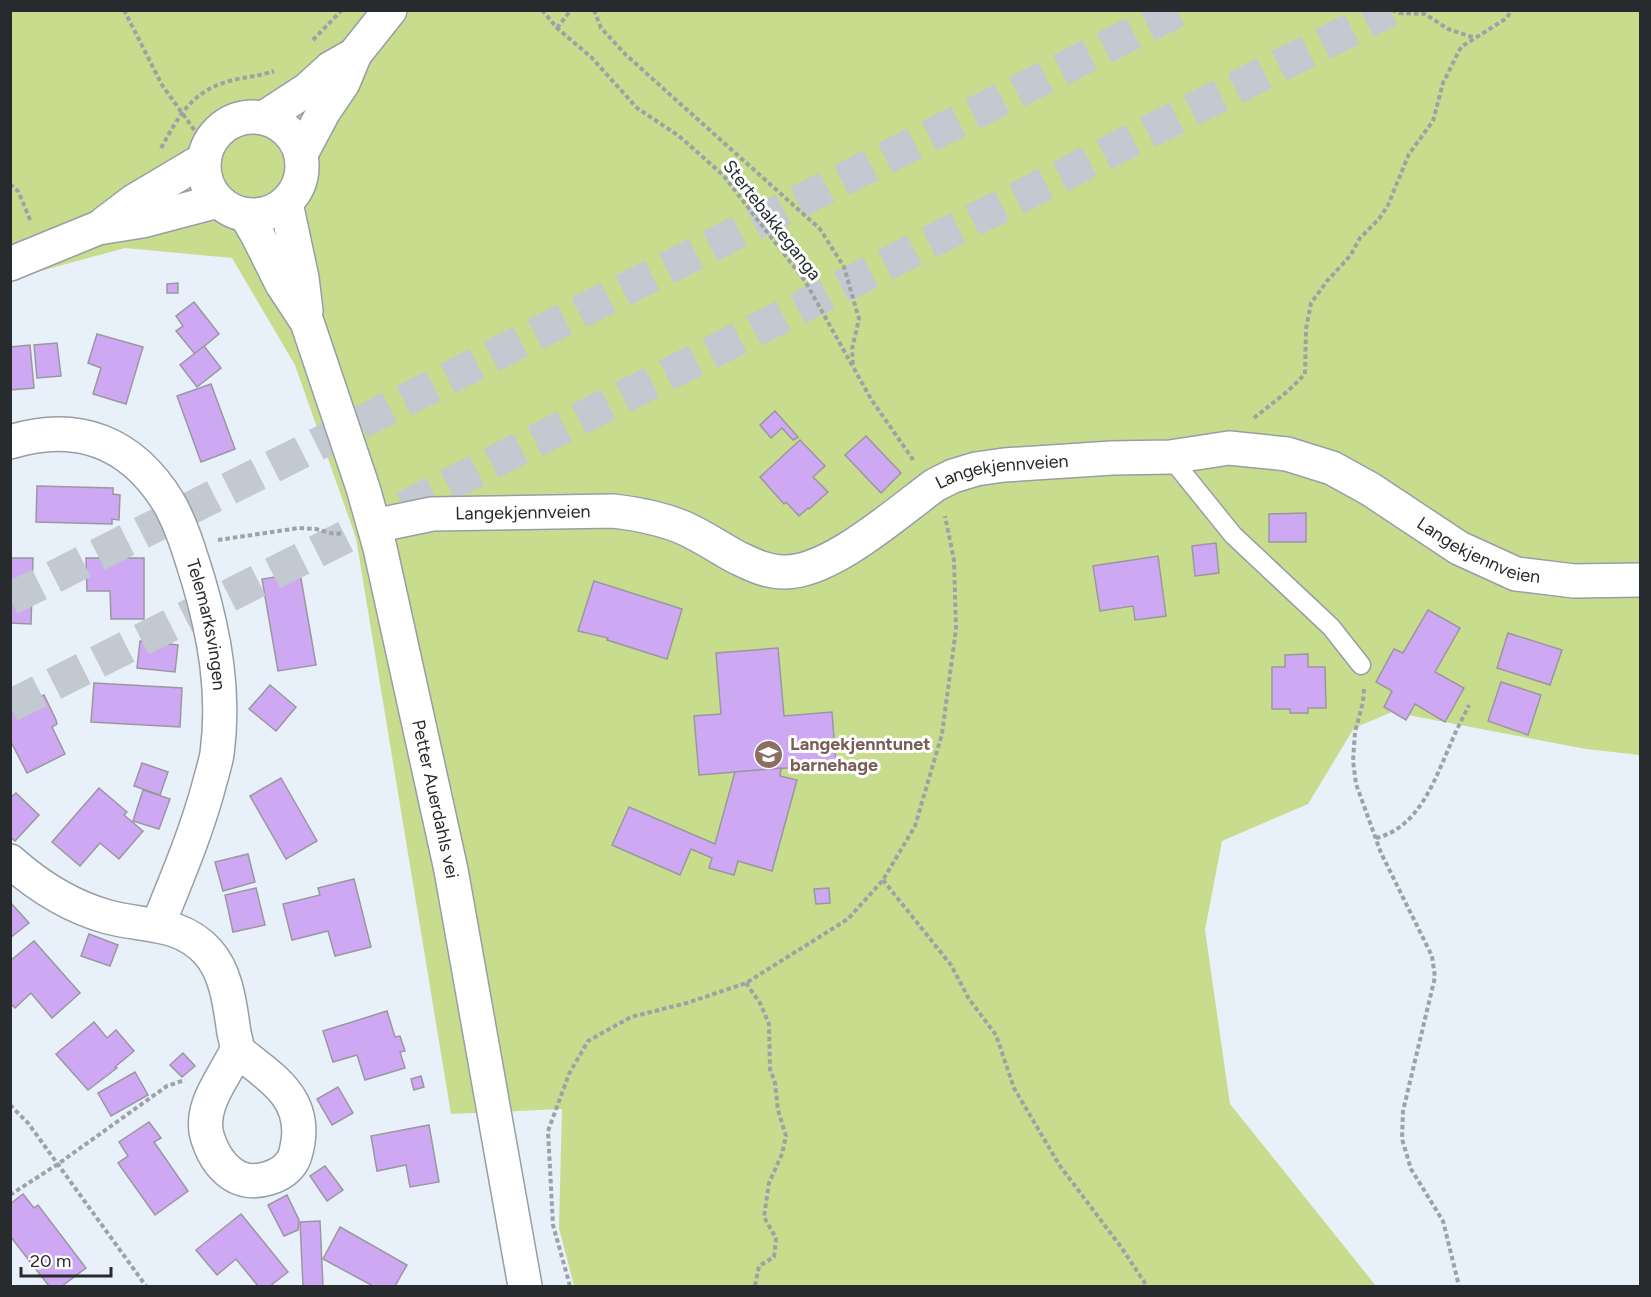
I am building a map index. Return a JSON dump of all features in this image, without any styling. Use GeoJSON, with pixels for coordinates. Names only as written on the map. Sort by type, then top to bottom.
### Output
{"type":"FeatureCollection","features":[{"type":"Feature","properties":{"kind":"street"},"geometry":{"type":"LineString","coordinates":[[301,154],[324,111],[343,83],[355,54],[390,10]]}},
{"type":"Feature","properties":{"kind":"street"},"geometry":{"type":"LineString","coordinates":[[265,117],[308,88],[331,68],[355,54]]}},
{"type":"Feature","properties":{"kind":"street"},"geometry":{"type":"LineString","coordinates":[[10,264],[98,228],[232,208],[260,215],[274,210],[286,203],[297,189],[302,171],[301,154],[294,137],[281,125],[265,117],[248,116],[232,121],[218,131],[206,153],[98,228]]}},
{"type":"Feature","properties":{"kind":"street"},"geometry":{"type":"LineString","coordinates":[[206,153],[206,182],[209,189],[232,208]]}},
{"type":"Feature","properties":{"kind":"street","name":"Petter Auerdahls vei"},"geometry":{"type":"LineString","coordinates":[[286,203],[302,278],[307,322],[451,870],[525,1287]]}},
{"type":"Feature","properties":{"kind":"street","name":"Petter Auerdahls vei"},"geometry":{"type":"LineString","coordinates":[[232,208],[258,236],[282,284],[307,322]]}},
{"type":"Feature","properties":{"kind":"street","name":"Telemarksvingen"},"geometry":{"type":"LineString","coordinates":[[10,442],[51,433],[74,434],[98,440],[123,453],[156,486],[169,505],[189,550],[210,626],[217,662],[220,696],[217,756],[195,832],[158,925]]}},
{"type":"Feature","properties":{"kind":"street","name":"Langekjennveien"},"geometry":{"type":"LineString","coordinates":[[361,529],[432,514],[590,510],[622,512],[639,514],[674,524],[754,566],[785,573],[803,570],[830,560],[935,485],[953,476],[976,469],[1112,458],[1170,457],[1229,448],[1287,454],[1332,468],[1370,489],[1459,548],[1516,574],[1574,581],[1641,580]]}},
{"type":"Feature","properties":{"kind":"street"},"geometry":{"type":"LineString","coordinates":[[10,861],[44,887],[80,907],[108,917],[176,930],[195,940],[210,954],[220,970],[226,988],[230,1063]]}},
{"type":"Feature","properties":{"kind":"lane"},"geometry":{"type":"LineString","coordinates":[[1170,457],[1233,535],[1331,627],[1360,666]]}},
{"type":"Feature","properties":{"kind":"path"},"geometry":{"type":"LineString","coordinates":[[124,10],[162,85],[206,153]]}},
{"type":"Feature","properties":{"kind":"path"},"geometry":{"type":"LineString","coordinates":[[309,44],[342,10]]}},
{"type":"Feature","properties":{"kind":"path","name":"Stertebakkeganga"},"geometry":{"type":"LineString","coordinates":[[542,10],[557,28],[591,57],[638,108],[679,135],[723,175],[806,281],[871,399],[905,452],[935,485]]}},
{"type":"Feature","properties":{"kind":"path"},"geometry":{"type":"LineString","coordinates":[[557,28],[570,10]]}},
{"type":"Feature","properties":{"kind":"path"},"geometry":{"type":"LineString","coordinates":[[594,10],[601,28],[626,55],[820,229],[844,267],[859,320],[852,349],[853,366]]}},
{"type":"Feature","properties":{"kind":"path"},"geometry":{"type":"LineString","coordinates":[[1392,10],[1399,13],[1425,14],[1448,29],[1475,38]]}},
{"type":"Feature","properties":{"kind":"path"},"geometry":{"type":"LineString","coordinates":[[1229,448],[1245,425],[1288,392],[1305,374],[1306,329],[1311,303],[1388,205],[1409,154],[1433,121],[1443,83],[1461,48],[1508,18],[1511,10]]}},
{"type":"Feature","properties":{"kind":"path"},"geometry":{"type":"LineString","coordinates":[[160,150],[181,114],[199,94],[212,87],[277,69]]}},
{"type":"Feature","properties":{"kind":"path"},"geometry":{"type":"LineString","coordinates":[[10,184],[18,190],[42,251]]}},
{"type":"Feature","properties":{"kind":"path"},"geometry":{"type":"LineString","coordinates":[[570,1287],[553,1226],[548,1131],[569,1074],[588,1041],[631,1017],[687,1003],[746,983],[848,919],[883,880],[915,826],[942,734],[956,629],[954,560],[944,508],[935,485]]}},
{"type":"Feature","properties":{"kind":"path"},"geometry":{"type":"LineString","coordinates":[[189,550],[225,538],[299,528],[330,533],[361,529]]}},
{"type":"Feature","properties":{"kind":"path"},"geometry":{"type":"LineString","coordinates":[[1360,666],[1364,687],[1363,702],[1355,732],[1353,761],[1356,784],[1381,853],[1432,956],[1435,977],[1403,1111],[1402,1139],[1411,1169],[1443,1221],[1459,1287]]}},
{"type":"Feature","properties":{"kind":"path"},"geometry":{"type":"LineString","coordinates":[[1376,838],[1394,831],[1413,816],[1432,787],[1469,705]]}},
{"type":"Feature","properties":{"kind":"path"},"geometry":{"type":"LineString","coordinates":[[883,880],[951,964],[969,999],[996,1035],[1014,1088],[1060,1166],[1121,1247],[1147,1287]]}},
{"type":"Feature","properties":{"kind":"path"},"geometry":{"type":"LineString","coordinates":[[746,983],[760,1003],[769,1024],[770,1069],[786,1136],[782,1154],[769,1183],[764,1217],[776,1238],[774,1257],[759,1266],[755,1287]]}},
{"type":"Feature","properties":{"kind":"path"},"geometry":{"type":"LineString","coordinates":[[10,1195],[58,1164],[166,1086],[230,1063]]}},
{"type":"Feature","properties":{"kind":"path"},"geometry":{"type":"LineString","coordinates":[[10,1105],[28,1123],[146,1287]]}},
{"type":"Feature","properties":{"kind":"green space"},"geometry":{"type":"Polygon","coordinates":[[[11,11],[1640,11],[1640,755],[1586,749],[1392,712],[1354,728],[1308,804],[1222,841],[1205,930],[1230,1104],[1376,1286],[574,1286],[559,1228],[562,1109],[451,1114],[356,538],[295,365],[232,258],[125,248],[11,279],[11,11]]]}},
{"type":"Feature","properties":{"kind":"building"},"geometry":{"type":"Polygon","coordinates":[[[178,283],[178,293],[167,293],[167,284],[178,283]]]}},
{"type":"Feature","properties":{"kind":"building"},"geometry":{"type":"Polygon","coordinates":[[[194,302],[219,334],[195,354],[176,331],[183,326],[176,316],[194,302]]]}},
{"type":"Feature","properties":{"kind":"building"},"geometry":{"type":"Polygon","coordinates":[[[97,334],[143,347],[126,404],[93,394],[101,368],[88,363],[97,334]]]}},
{"type":"Feature","properties":{"kind":"building"},"geometry":{"type":"Polygon","coordinates":[[[57,343],[61,376],[37,378],[34,345],[57,343]]]}},
{"type":"Feature","properties":{"kind":"building"},"geometry":{"type":"Polygon","coordinates":[[[30,345],[34,388],[10,390],[10,347],[30,345]]]}},
{"type":"Feature","properties":{"kind":"building"},"geometry":{"type":"Polygon","coordinates":[[[204,346],[221,368],[197,387],[180,365],[204,346]]]}},
{"type":"Feature","properties":{"kind":"building"},"geometry":{"type":"Polygon","coordinates":[[[211,384],[235,449],[201,462],[177,396],[211,384]]]}},
{"type":"Feature","properties":{"kind":"building"},"geometry":{"type":"Polygon","coordinates":[[[775,411],[798,437],[793,440],[782,428],[771,438],[760,425],[775,411]]]}},
{"type":"Feature","properties":{"kind":"building"},"geometry":{"type":"Polygon","coordinates":[[[866,436],[901,473],[881,493],[845,455],[866,436]]]}},
{"type":"Feature","properties":{"kind":"building"},"geometry":{"type":"Polygon","coordinates":[[[800,440],[825,466],[813,477],[828,492],[799,516],[786,502],[784,504],[760,477],[800,440]]]}},
{"type":"Feature","properties":{"kind":"building"},"geometry":{"type":"Polygon","coordinates":[[[37,486],[113,488],[113,494],[120,495],[119,520],[112,519],[112,524],[36,522],[37,486]]]}},
{"type":"Feature","properties":{"kind":"building"},"geometry":{"type":"Polygon","coordinates":[[[1306,513],[1306,542],[1269,542],[1269,514],[1306,513]]]}},
{"type":"Feature","properties":{"kind":"building"},"geometry":{"type":"Polygon","coordinates":[[[1216,543],[1219,573],[1195,576],[1192,546],[1216,543]]]}},
{"type":"Feature","properties":{"kind":"building"},"geometry":{"type":"Polygon","coordinates":[[[1158,556],[1166,616],[1135,620],[1133,606],[1100,611],[1093,566],[1158,556]]]}},
{"type":"Feature","properties":{"kind":"building"},"geometry":{"type":"Polygon","coordinates":[[[10,558],[33,558],[31,624],[10,623],[10,558]]]}},
{"type":"Feature","properties":{"kind":"building"},"geometry":{"type":"Polygon","coordinates":[[[86,558],[144,558],[144,619],[111,619],[110,591],[87,591],[86,558]]]}},
{"type":"Feature","properties":{"kind":"building"},"geometry":{"type":"Polygon","coordinates":[[[300,573],[316,665],[278,671],[262,579],[300,573]]]}},
{"type":"Feature","properties":{"kind":"building"},"geometry":{"type":"Polygon","coordinates":[[[594,581],[682,609],[667,659],[607,640],[608,638],[578,631],[594,581]]]}},
{"type":"Feature","properties":{"kind":"building"},"geometry":{"type":"Polygon","coordinates":[[[1428,610],[1460,628],[1435,672],[1464,688],[1445,722],[1415,704],[1406,720],[1384,707],[1392,691],[1376,682],[1394,649],[1403,653],[1428,610]]]}},
{"type":"Feature","properties":{"kind":"building"},"geometry":{"type":"Polygon","coordinates":[[[1508,633],[1562,650],[1550,685],[1497,668],[1508,633]]]}},
{"type":"Feature","properties":{"kind":"building"},"geometry":{"type":"Polygon","coordinates":[[[140,641],[178,645],[175,672],[137,668],[140,641]]]}},
{"type":"Feature","properties":{"kind":"building"},"geometry":{"type":"Polygon","coordinates":[[[778,648],[784,716],[832,712],[836,764],[699,775],[694,716],[721,714],[716,653],[778,648]]]}},
{"type":"Feature","properties":{"kind":"building"},"geometry":{"type":"Polygon","coordinates":[[[1308,654],[1308,667],[1325,667],[1326,708],[1308,708],[1308,713],[1290,713],[1290,709],[1272,709],[1272,667],[1285,667],[1285,655],[1308,654]]]}},
{"type":"Feature","properties":{"kind":"building"},"geometry":{"type":"Polygon","coordinates":[[[1501,682],[1541,695],[1528,735],[1488,721],[1501,682]]]}},
{"type":"Feature","properties":{"kind":"building"},"geometry":{"type":"Polygon","coordinates":[[[94,683],[182,688],[180,727],[91,722],[94,683]]]}},
{"type":"Feature","properties":{"kind":"building"},"geometry":{"type":"Polygon","coordinates":[[[270,685],[296,707],[276,731],[249,709],[270,685]]]}},
{"type":"Feature","properties":{"kind":"building"},"geometry":{"type":"Polygon","coordinates":[[[23,687],[30,702],[44,695],[57,724],[52,727],[65,754],[27,773],[10,740],[10,693],[23,687]]]}},
{"type":"Feature","properties":{"kind":"building"},"geometry":{"type":"Polygon","coordinates":[[[142,763],[168,772],[160,795],[134,786],[142,763]]]}},
{"type":"Feature","properties":{"kind":"building"},"geometry":{"type":"Polygon","coordinates":[[[781,768],[780,776],[797,780],[772,871],[738,861],[734,875],[709,868],[712,858],[691,849],[680,875],[612,845],[629,807],[715,844],[735,772],[781,768]]]}},
{"type":"Feature","properties":{"kind":"building"},"geometry":{"type":"Polygon","coordinates":[[[281,778],[317,841],[286,859],[250,796],[281,778]]]}},
{"type":"Feature","properties":{"kind":"building"},"geometry":{"type":"Polygon","coordinates":[[[99,788],[127,812],[124,815],[143,831],[119,859],[100,843],[80,866],[52,842],[99,788]]]}},
{"type":"Feature","properties":{"kind":"building"},"geometry":{"type":"Polygon","coordinates":[[[143,790],[170,799],[159,829],[133,821],[143,790]]]}},
{"type":"Feature","properties":{"kind":"building"},"geometry":{"type":"Polygon","coordinates":[[[16,793],[39,815],[15,841],[10,837],[10,798],[16,793]]]}},
{"type":"Feature","properties":{"kind":"building"},"geometry":{"type":"Polygon","coordinates":[[[248,854],[255,882],[223,891],[215,862],[248,854]]]}},
{"type":"Feature","properties":{"kind":"building"},"geometry":{"type":"Polygon","coordinates":[[[354,879],[371,947],[335,956],[328,931],[292,940],[283,904],[320,895],[318,888],[354,879]]]}},
{"type":"Feature","properties":{"kind":"building"},"geometry":{"type":"Polygon","coordinates":[[[256,888],[265,925],[233,932],[225,895],[256,888]]]}},
{"type":"Feature","properties":{"kind":"building"},"geometry":{"type":"Polygon","coordinates":[[[829,888],[830,903],[816,904],[814,889],[829,888]]]}},
{"type":"Feature","properties":{"kind":"building"},"geometry":{"type":"Polygon","coordinates":[[[10,902],[29,923],[10,938],[10,902]]]}},
{"type":"Feature","properties":{"kind":"building"},"geometry":{"type":"Polygon","coordinates":[[[89,934],[118,945],[110,966],[81,956],[89,934]]]}},
{"type":"Feature","properties":{"kind":"building"},"geometry":{"type":"Polygon","coordinates":[[[34,941],[80,993],[52,1018],[31,993],[15,1008],[10,1003],[10,961],[34,941]]]}},
{"type":"Feature","properties":{"kind":"building"},"geometry":{"type":"Polygon","coordinates":[[[387,1011],[395,1037],[400,1036],[405,1051],[400,1052],[405,1068],[365,1080],[357,1055],[333,1062],[323,1031],[387,1011]]]}},
{"type":"Feature","properties":{"kind":"building"},"geometry":{"type":"Polygon","coordinates":[[[94,1022],[107,1038],[116,1030],[134,1051],[115,1067],[117,1068],[88,1090],[56,1054],[94,1022]]]}},
{"type":"Feature","properties":{"kind":"building"},"geometry":{"type":"Polygon","coordinates":[[[183,1053],[195,1066],[182,1077],[170,1065],[183,1053]]]}},
{"type":"Feature","properties":{"kind":"building"},"geometry":{"type":"Polygon","coordinates":[[[135,1072],[148,1095],[111,1116],[98,1093],[135,1072]]]}},
{"type":"Feature","properties":{"kind":"building"},"geometry":{"type":"Polygon","coordinates":[[[421,1076],[424,1087],[414,1090],[411,1079],[421,1076]]]}},
{"type":"Feature","properties":{"kind":"building"},"geometry":{"type":"Polygon","coordinates":[[[338,1087],[353,1113],[332,1125],[317,1099],[338,1087]]]}},
{"type":"Feature","properties":{"kind":"building"},"geometry":{"type":"Polygon","coordinates":[[[149,1122],[161,1138],[154,1142],[188,1191],[155,1215],[118,1163],[128,1156],[119,1142],[149,1122]]]}},
{"type":"Feature","properties":{"kind":"building"},"geometry":{"type":"Polygon","coordinates":[[[429,1125],[439,1182],[410,1187],[406,1165],[377,1171],[371,1136],[429,1125]]]}},
{"type":"Feature","properties":{"kind":"building"},"geometry":{"type":"Polygon","coordinates":[[[325,1166],[343,1190],[327,1201],[310,1176],[325,1166]]]}},
{"type":"Feature","properties":{"kind":"building"},"geometry":{"type":"Polygon","coordinates":[[[23,1194],[34,1208],[38,1205],[86,1268],[62,1286],[49,1286],[10,1236],[10,1204],[23,1194]]]}},
{"type":"Feature","properties":{"kind":"building"},"geometry":{"type":"Polygon","coordinates":[[[287,1195],[299,1220],[298,1230],[284,1236],[268,1205],[287,1195]]]}},
{"type":"Feature","properties":{"kind":"building"},"geometry":{"type":"Polygon","coordinates":[[[241,1214],[288,1272],[270,1286],[258,1286],[236,1259],[217,1275],[196,1250],[241,1214]]]}},
{"type":"Feature","properties":{"kind":"building"},"geometry":{"type":"Polygon","coordinates":[[[320,1221],[323,1286],[303,1286],[300,1222],[320,1221]]]}},
{"type":"Feature","properties":{"kind":"building"},"geometry":{"type":"Polygon","coordinates":[[[340,1227],[407,1265],[395,1286],[373,1286],[323,1259],[340,1227]]]}},
{"type":"Feature","properties":{"kind":"tunnel"},"geometry":{"type":"LineString","coordinates":[[10,599],[1179,10]]}},
{"type":"Feature","properties":{"kind":"tunnel"},"geometry":{"type":"LineString","coordinates":[[10,706],[1390,10]]}},
{"type":"Feature","properties":{"kind":"place","name":"Langekjenntunet barnehage"},"geometry":{"type":"Point","coordinates":[769,754]}}]}
